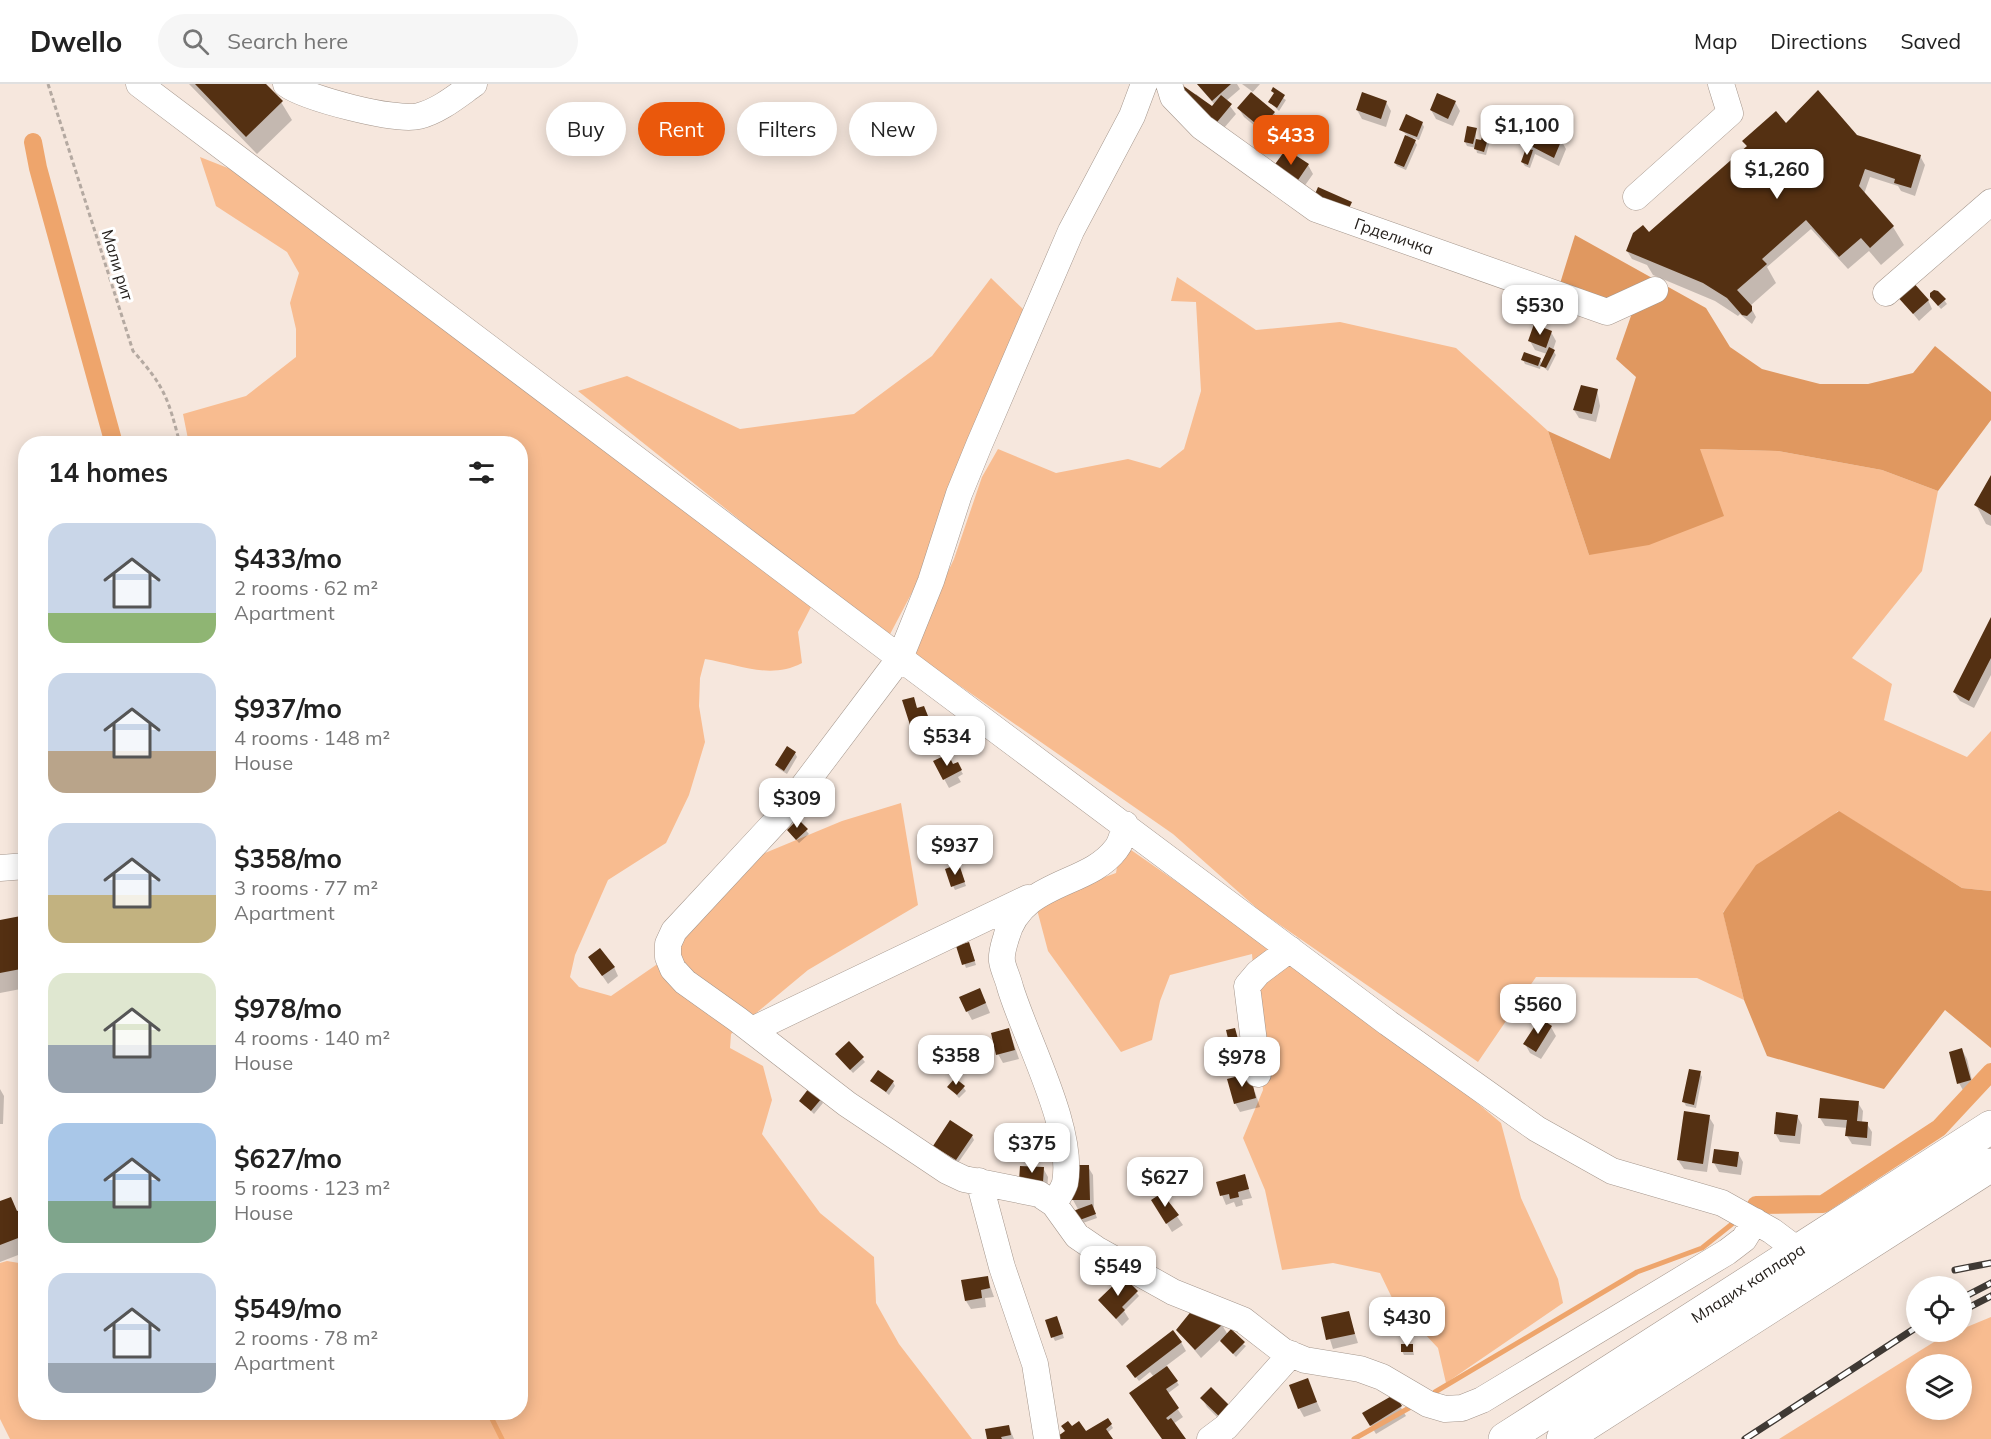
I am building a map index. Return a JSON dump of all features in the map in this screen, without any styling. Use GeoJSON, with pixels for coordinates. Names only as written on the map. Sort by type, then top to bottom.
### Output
{"type":"FeatureCollection","features":[{"type":"Feature","properties":{"kind":"highway","name":"Младих каплара"},"geometry":{"type":"LineString","coordinates":[[1505,1439],[1991,1127]]}},
{"type":"Feature","properties":{"kind":"highway","name":"Младих каплара"},"geometry":{"type":"LineString","coordinates":[[1563,1439],[1991,1165]]}},
{"type":"Feature","properties":{"kind":"lane"},"geometry":{"type":"LineString","coordinates":[[139,84],[1388,1023],[1558,1142],[1612,1171],[1713,1200],[1755,1221],[1792,1246]]}},
{"type":"Feature","properties":{"kind":"lane"},"geometry":{"type":"LineString","coordinates":[[286,84],[305,95],[399,117],[416,117],[431,113],[474,84]]}},
{"type":"Feature","properties":{"kind":"lane"},"geometry":{"type":"LineString","coordinates":[[1144,84],[1132,116],[1071,231],[979,445],[959,494],[931,581],[900,658],[780,817],[674,931],[668,944],[668,957],[673,969],[685,982],[752,1030],[847,1104],[947,1171],[964,1179],[1029,1191],[1054,1204],[1077,1236],[1096,1249],[1173,1292],[1243,1320],[1291,1354],[1305,1360],[1360,1369],[1382,1377],[1428,1404],[1445,1409],[1462,1408],[1482,1400],[1727,1252],[1744,1239],[1755,1221]]}},
{"type":"Feature","properties":{"kind":"lane","name":"Грделичка"},"geometry":{"type":"LineString","coordinates":[[1168,84],[1173,97],[1202,127],[1316,209],[1606,312],[1655,290]]}},
{"type":"Feature","properties":{"kind":"lane"},"geometry":{"type":"LineString","coordinates":[[1636,197],[1730,114],[1721,84]]}},
{"type":"Feature","properties":{"kind":"lane"},"geometry":{"type":"LineString","coordinates":[[1887,293],[1991,202]]}},
{"type":"Feature","properties":{"kind":"lane"},"geometry":{"type":"LineString","coordinates":[[752,1030],[1096,867],[1118,847],[1125,824]]}},
{"type":"Feature","properties":{"kind":"lane"},"geometry":{"type":"LineString","coordinates":[[0,868],[18,867]]}},
{"type":"Feature","properties":{"kind":"lane"},"geometry":{"type":"LineString","coordinates":[[1038,894],[1008,931],[1002,961],[1059,1124],[1065,1153],[1065,1184],[1054,1204]]}},
{"type":"Feature","properties":{"kind":"lane"},"geometry":{"type":"LineString","coordinates":[[1258,1074],[1247,986],[1258,972],[1290,949]]}},
{"type":"Feature","properties":{"kind":"lane"},"geometry":{"type":"LineString","coordinates":[[979,1181],[1002,1267],[1035,1364],[1041,1388],[1047,1439]]}},
{"type":"Feature","properties":{"kind":"lane"},"geometry":{"type":"LineString","coordinates":[[1210,1439],[1226,1427],[1291,1354]]}},
{"type":"Feature","properties":{"kind":"path","name":"Мали рит"},"geometry":{"type":"LineString","coordinates":[[48,84],[133,351],[158,379],[165,391],[178,436]]}},
{"type":"Feature","properties":{"kind":"shaded area"},"geometry":{"type":"Polygon","coordinates":[[[200,157],[238,172],[724,537],[811,607],[798,632],[802,663],[790,668],[766,671],[705,659],[700,678],[699,706],[705,742],[689,795],[666,843],[608,880],[575,955],[570,977],[579,987],[611,996],[656,965],[678,961],[678,944],[753,858],[842,821],[901,803],[918,905],[808,970],[731,1034],[730,1048],[763,1066],[772,1100],[762,1134],[820,1213],[874,1257],[876,1303],[899,1344],[972,1439],[10,1439],[0,1419],[0,1263],[7,1261],[18,1263],[18,1420],[528,1420],[528,436],[187,436],[183,414],[246,396],[296,357],[296,329],[290,303],[299,273],[287,252],[216,206],[200,157]]]}},
{"type":"Feature","properties":{"kind":"shaded area"},"geometry":{"type":"Polygon","coordinates":[[[1575,235],[1706,308],[1730,347],[1762,369],[1820,384],[1868,384],[1913,373],[1935,346],[1991,392],[1991,420],[1938,491],[1882,470],[1778,451],[1700,449],[1724,516],[1649,545],[1589,555],[1548,431],[1610,459],[1636,377],[1616,359],[1632,313],[1558,290],[1575,235]]]}},
{"type":"Feature","properties":{"kind":"shaded area"},"geometry":{"type":"Polygon","coordinates":[[[1177,277],[1256,330],[1340,322],[1456,348],[1548,431],[1589,555],[1700,449],[1778,451],[1882,470],[1938,491],[1922,571],[1852,658],[1892,684],[1884,720],[1967,757],[1991,731],[1991,891],[1962,888],[1838,811],[1723,912],[1744,1000],[1697,978],[1536,977],[1478,1062],[1260,911],[1173,834],[910,651],[954,559],[982,477],[998,449],[1056,473],[1128,459],[1160,468],[1184,449],[1201,391],[1196,302],[1171,301],[1177,277]]]}},
{"type":"Feature","properties":{"kind":"shaded area"},"geometry":{"type":"Polygon","coordinates":[[[991,278],[1024,310],[994,413],[917,583],[888,638],[578,391],[627,376],[740,429],[854,414],[932,356],[991,278]]]}},
{"type":"Feature","properties":{"kind":"shaded area"},"geometry":{"type":"Polygon","coordinates":[[[1839,811],[1962,888],[1991,891],[1991,1048],[1945,1010],[1884,1089],[1767,1056],[1744,1000],[1723,913],[1756,865],[1839,811]]]}},
{"type":"Feature","properties":{"kind":"shaded area"},"geometry":{"type":"Polygon","coordinates":[[[1121,843],[1399,1037],[1501,1123],[1521,1198],[1558,1279],[1563,1303],[1446,1383],[1438,1348],[1393,1300],[1380,1273],[1333,1263],[1282,1270],[1265,1190],[1243,1138],[1263,1090],[1252,954],[1170,975],[1160,1001],[1152,1040],[1121,1052],[1048,951],[1035,902],[1116,873],[1121,843]]]}},
{"type":"Feature","properties":{"kind":"shaded area"},"geometry":{"type":"Polygon","coordinates":[[[1991,1317],[1991,1439],[1779,1439],[1906,1360],[1906,1420],[1972,1420],[1972,1354],[1915,1354],[1934,1342],[1972,1342],[1972,1325],[1991,1317]]]}},
{"type":"Feature","properties":{"kind":"building"},"geometry":{"type":"Polygon","coordinates":[[[195,84],[266,84],[283,101],[246,137],[195,84]]]}},
{"type":"Feature","properties":{"kind":"building"},"geometry":{"type":"Polygon","coordinates":[[[1197,84],[1231,84],[1212,101],[1197,84]]]}},
{"type":"Feature","properties":{"kind":"building"},"geometry":{"type":"Polygon","coordinates":[[[1182,85],[1212,106],[1221,95],[1232,104],[1213,127],[1185,105],[1182,85]]]}},
{"type":"Feature","properties":{"kind":"building"},"geometry":{"type":"Polygon","coordinates":[[[1273,87],[1285,95],[1277,108],[1268,102],[1274,93],[1271,91],[1273,87]]]}},
{"type":"Feature","properties":{"kind":"building"},"geometry":{"type":"Polygon","coordinates":[[[1818,90],[1857,135],[1921,155],[1911,188],[1894,183],[1895,179],[1865,169],[1859,186],[1894,226],[1870,248],[1861,238],[1839,257],[1806,220],[1762,259],[1767,264],[1737,290],[1752,306],[1752,311],[1747,316],[1742,315],[1727,298],[1703,283],[1626,251],[1633,233],[1643,225],[1649,232],[1747,146],[1742,141],[1776,111],[1786,123],[1818,90]]]}},
{"type":"Feature","properties":{"kind":"building"},"geometry":{"type":"Polygon","coordinates":[[[1251,92],[1275,112],[1261,128],[1237,108],[1251,92]]]}},
{"type":"Feature","properties":{"kind":"building"},"geometry":{"type":"Polygon","coordinates":[[[1362,92],[1387,101],[1381,119],[1356,110],[1362,92]]]}},
{"type":"Feature","properties":{"kind":"building"},"geometry":{"type":"Polygon","coordinates":[[[1437,93],[1456,101],[1448,119],[1430,110],[1437,93]]]}},
{"type":"Feature","properties":{"kind":"building"},"geometry":{"type":"Polygon","coordinates":[[[1406,114],[1423,122],[1417,137],[1399,130],[1406,114]]]}},
{"type":"Feature","properties":{"kind":"building"},"geometry":{"type":"Polygon","coordinates":[[[1467,126],[1477,128],[1473,144],[1464,142],[1467,126]]]}},
{"type":"Feature","properties":{"kind":"building"},"geometry":{"type":"Polygon","coordinates":[[[1534,128],[1562,139],[1554,158],[1527,144],[1534,128]]]}},
{"type":"Feature","properties":{"kind":"building"},"geometry":{"type":"Polygon","coordinates":[[[1484,131],[1490,132],[1484,152],[1474,149],[1476,139],[1481,140],[1484,131]]]}},
{"type":"Feature","properties":{"kind":"building"},"geometry":{"type":"Polygon","coordinates":[[[1405,135],[1416,140],[1404,167],[1394,163],[1405,135]]]}},
{"type":"Feature","properties":{"kind":"building"},"geometry":{"type":"Polygon","coordinates":[[[1526,148],[1533,150],[1528,165],[1521,162],[1526,148]]]}},
{"type":"Feature","properties":{"kind":"building"},"geometry":{"type":"Polygon","coordinates":[[[1286,149],[1309,164],[1296,183],[1273,167],[1286,149]]]}},
{"type":"Feature","properties":{"kind":"building"},"geometry":{"type":"Polygon","coordinates":[[[1318,187],[1352,202],[1346,215],[1312,201],[1318,187]]]}},
{"type":"Feature","properties":{"kind":"building"},"geometry":{"type":"Polygon","coordinates":[[[1911,280],[1929,300],[1913,314],[1895,294],[1911,280]]]}},
{"type":"Feature","properties":{"kind":"building"},"geometry":{"type":"Polygon","coordinates":[[[1934,290],[1946,299],[1938,306],[1930,297],[1930,293],[1934,290]]]}},
{"type":"Feature","properties":{"kind":"building"},"geometry":{"type":"Polygon","coordinates":[[[1534,324],[1552,331],[1546,348],[1528,341],[1534,324]]]}},
{"type":"Feature","properties":{"kind":"building"},"geometry":{"type":"Polygon","coordinates":[[[1549,347],[1555,350],[1546,368],[1540,366],[1549,347]]]}},
{"type":"Feature","properties":{"kind":"building"},"geometry":{"type":"Polygon","coordinates":[[[1524,352],[1541,358],[1538,366],[1521,360],[1524,352]]]}},
{"type":"Feature","properties":{"kind":"building"},"geometry":{"type":"Polygon","coordinates":[[[1581,385],[1598,389],[1592,414],[1573,410],[1581,385]]]}},
{"type":"Feature","properties":{"kind":"building"},"geometry":{"type":"Polygon","coordinates":[[[1991,475],[1991,515],[1974,505],[1991,475]]]}},
{"type":"Feature","properties":{"kind":"building"},"geometry":{"type":"Polygon","coordinates":[[[1991,617],[1991,658],[1969,701],[1953,692],[1991,617]]]}},
{"type":"Feature","properties":{"kind":"building"},"geometry":{"type":"Polygon","coordinates":[[[914,697],[917,708],[924,706],[928,716],[910,725],[902,700],[914,697]]]}},
{"type":"Feature","properties":{"kind":"building"},"geometry":{"type":"Polygon","coordinates":[[[949,731],[954,742],[944,747],[939,737],[949,731]]]}},
{"type":"Feature","properties":{"kind":"building"},"geometry":{"type":"Polygon","coordinates":[[[787,746],[796,752],[784,771],[775,765],[787,746]]]}},
{"type":"Feature","properties":{"kind":"building"},"geometry":{"type":"Polygon","coordinates":[[[948,754],[953,764],[958,762],[962,770],[943,780],[933,761],[948,754]]]}},
{"type":"Feature","properties":{"kind":"building"},"geometry":{"type":"Polygon","coordinates":[[[798,819],[808,829],[796,840],[787,830],[798,819]]]}},
{"type":"Feature","properties":{"kind":"building"},"geometry":{"type":"Polygon","coordinates":[[[959,864],[965,882],[951,887],[945,869],[959,864]]]}},
{"type":"Feature","properties":{"kind":"building"},"geometry":{"type":"Polygon","coordinates":[[[18,917],[18,970],[0,973],[0,920],[18,917]]]}},
{"type":"Feature","properties":{"kind":"building"},"geometry":{"type":"Polygon","coordinates":[[[969,942],[975,961],[962,965],[956,946],[969,942]]]}},
{"type":"Feature","properties":{"kind":"building"},"geometry":{"type":"Polygon","coordinates":[[[600,948],[615,967],[602,976],[588,957],[600,948]]]}},
{"type":"Feature","properties":{"kind":"building"},"geometry":{"type":"Polygon","coordinates":[[[980,988],[986,1003],[966,1012],[959,997],[980,988]]]}},
{"type":"Feature","properties":{"kind":"building"},"geometry":{"type":"Polygon","coordinates":[[[1540,1018],[1552,1026],[1536,1052],[1523,1044],[1540,1018]]]}},
{"type":"Feature","properties":{"kind":"building"},"geometry":{"type":"Polygon","coordinates":[[[1009,1028],[1015,1050],[996,1055],[991,1033],[1009,1028]]]}},
{"type":"Feature","properties":{"kind":"building"},"geometry":{"type":"Polygon","coordinates":[[[1235,1028],[1241,1050],[1226,1054],[1224,1048],[1230,1047],[1226,1030],[1235,1028]]]}},
{"type":"Feature","properties":{"kind":"building"},"geometry":{"type":"Polygon","coordinates":[[[849,1041],[864,1057],[850,1070],[835,1054],[849,1041]]]}},
{"type":"Feature","properties":{"kind":"building"},"geometry":{"type":"Polygon","coordinates":[[[1962,1048],[1971,1080],[1957,1084],[1949,1052],[1962,1048]]]}},
{"type":"Feature","properties":{"kind":"building"},"geometry":{"type":"Polygon","coordinates":[[[1689,1069],[1701,1071],[1694,1105],[1682,1102],[1689,1069]]]}},
{"type":"Feature","properties":{"kind":"building"},"geometry":{"type":"Polygon","coordinates":[[[878,1070],[894,1081],[886,1092],[870,1081],[878,1070]]]}},
{"type":"Feature","properties":{"kind":"building"},"geometry":{"type":"Polygon","coordinates":[[[1250,1073],[1256,1098],[1234,1104],[1227,1079],[1250,1073]]]}},
{"type":"Feature","properties":{"kind":"building"},"geometry":{"type":"Polygon","coordinates":[[[955,1078],[965,1086],[957,1095],[947,1087],[955,1078]]]}},
{"type":"Feature","properties":{"kind":"building"},"geometry":{"type":"Polygon","coordinates":[[[809,1088],[822,1098],[811,1111],[799,1101],[809,1088]]]}},
{"type":"Feature","properties":{"kind":"building"},"geometry":{"type":"Polygon","coordinates":[[[1820,1098],[1859,1101],[1857,1121],[1868,1122],[1867,1138],[1845,1136],[1847,1120],[1818,1118],[1820,1098]]]}},
{"type":"Feature","properties":{"kind":"building"},"geometry":{"type":"Polygon","coordinates":[[[1684,1111],[1710,1115],[1703,1164],[1677,1160],[1684,1111]]]}},
{"type":"Feature","properties":{"kind":"building"},"geometry":{"type":"Polygon","coordinates":[[[1776,1112],[1798,1115],[1795,1136],[1774,1134],[1776,1112]]]}},
{"type":"Feature","properties":{"kind":"building"},"geometry":{"type":"Polygon","coordinates":[[[950,1120],[973,1135],[956,1160],[933,1146],[950,1120]]]}},
{"type":"Feature","properties":{"kind":"building"},"geometry":{"type":"Polygon","coordinates":[[[1714,1149],[1739,1152],[1737,1167],[1712,1163],[1714,1149]]]}},
{"type":"Feature","properties":{"kind":"building"},"geometry":{"type":"Polygon","coordinates":[[[1073,1165],[1089,1165],[1090,1200],[1071,1200],[1073,1165]]]}},
{"type":"Feature","properties":{"kind":"building"},"geometry":{"type":"Polygon","coordinates":[[[1020,1166],[1044,1167],[1043,1182],[1019,1181],[1020,1166]]]}},
{"type":"Feature","properties":{"kind":"building"},"geometry":{"type":"Polygon","coordinates":[[[1245,1174],[1249,1189],[1238,1192],[1239,1197],[1230,1199],[1229,1194],[1220,1196],[1216,1182],[1245,1174]]]}},
{"type":"Feature","properties":{"kind":"building"},"geometry":{"type":"Polygon","coordinates":[[[1162,1193],[1179,1215],[1166,1224],[1151,1200],[1162,1193]]]}},
{"type":"Feature","properties":{"kind":"building"},"geometry":{"type":"Polygon","coordinates":[[[11,1197],[18,1211],[18,1238],[0,1245],[0,1201],[11,1197]]]}},
{"type":"Feature","properties":{"kind":"building"},"geometry":{"type":"Polygon","coordinates":[[[1092,1204],[1096,1214],[1077,1221],[1073,1211],[1092,1204]]]}},
{"type":"Feature","properties":{"kind":"building"},"geometry":{"type":"Polygon","coordinates":[[[988,1276],[990,1288],[981,1290],[982,1298],[965,1301],[961,1280],[988,1276]]]}},
{"type":"Feature","properties":{"kind":"building"},"geometry":{"type":"Polygon","coordinates":[[[1123,1276],[1138,1291],[1122,1307],[1125,1310],[1116,1319],[1098,1300],[1123,1276]]]}},
{"type":"Feature","properties":{"kind":"building"},"geometry":{"type":"Polygon","coordinates":[[[1197,1304],[1223,1324],[1195,1350],[1176,1330],[1197,1304]]]}},
{"type":"Feature","properties":{"kind":"building"},"geometry":{"type":"Polygon","coordinates":[[[1349,1311],[1355,1334],[1326,1340],[1321,1317],[1349,1311]]]}},
{"type":"Feature","properties":{"kind":"building"},"geometry":{"type":"Polygon","coordinates":[[[1057,1316],[1063,1334],[1051,1338],[1045,1320],[1057,1316]]]}},
{"type":"Feature","properties":{"kind":"building"},"geometry":{"type":"Polygon","coordinates":[[[1231,1329],[1245,1342],[1233,1354],[1220,1341],[1231,1329]]]}},
{"type":"Feature","properties":{"kind":"building"},"geometry":{"type":"Polygon","coordinates":[[[1173,1330],[1182,1342],[1135,1378],[1126,1366],[1173,1330]]]}},
{"type":"Feature","properties":{"kind":"building"},"geometry":{"type":"Polygon","coordinates":[[[1401,1344],[1413,1344],[1413,1352],[1401,1352],[1401,1344]]]}},
{"type":"Feature","properties":{"kind":"building"},"geometry":{"type":"Polygon","coordinates":[[[1167,1366],[1178,1381],[1166,1389],[1179,1408],[1166,1418],[1168,1420],[1171,1418],[1186,1439],[1162,1439],[1129,1393],[1167,1366]]]}},
{"type":"Feature","properties":{"kind":"building"},"geometry":{"type":"Polygon","coordinates":[[[1308,1378],[1317,1402],[1298,1409],[1289,1385],[1308,1378]]]}},
{"type":"Feature","properties":{"kind":"building"},"geometry":{"type":"Polygon","coordinates":[[[1211,1387],[1233,1409],[1223,1420],[1200,1398],[1211,1387]]]}},
{"type":"Feature","properties":{"kind":"building"},"geometry":{"type":"Polygon","coordinates":[[[1395,1394],[1402,1406],[1370,1426],[1362,1413],[1395,1394]]]}},
{"type":"Feature","properties":{"kind":"building"},"geometry":{"type":"Polygon","coordinates":[[[1108,1418],[1112,1424],[1106,1429],[1113,1439],[1060,1439],[1058,1436],[1065,1431],[1061,1426],[1068,1421],[1072,1426],[1079,1421],[1086,1431],[1108,1418]]]}},
{"type":"Feature","properties":{"kind":"building"},"geometry":{"type":"Polygon","coordinates":[[[1009,1425],[1011,1435],[1001,1437],[1002,1439],[987,1439],[985,1429],[1009,1425]]]}},
{"type":"Feature","properties":{"kind":"waterway"},"geometry":{"type":"LineString","coordinates":[[33,142],[38,168],[112,436]]}},
{"type":"Feature","properties":{"kind":"waterway"},"geometry":{"type":"LineString","coordinates":[[1756,1205],[1823,1204],[1939,1128],[1991,1072]]}},
{"type":"Feature","properties":{"kind":"waterway"},"geometry":{"type":"LineString","coordinates":[[1435,1392],[1637,1272],[1702,1248],[1732,1224]]}},
{"type":"Feature","properties":{"kind":"waterway"},"geometry":{"type":"LineString","coordinates":[[1354,1439],[1409,1408]]}},
{"type":"Feature","properties":{"kind":"waterway"},"geometry":{"type":"LineString","coordinates":[[492,1420],[502,1439]]}},
{"type":"Feature","properties":{"kind":"railway"},"geometry":{"type":"LineString","coordinates":[[1955,1270],[1991,1263]]}},
{"type":"Feature","properties":{"kind":"railway"},"geometry":{"type":"LineString","coordinates":[[1972,1293],[1991,1283]]}},
{"type":"Feature","properties":{"kind":"railway"},"geometry":{"type":"LineString","coordinates":[[1972,1306],[1991,1296]]}},
{"type":"Feature","properties":{"kind":"railway"},"geometry":{"type":"LineString","coordinates":[[1745,1439],[1906,1334]]}}]}
